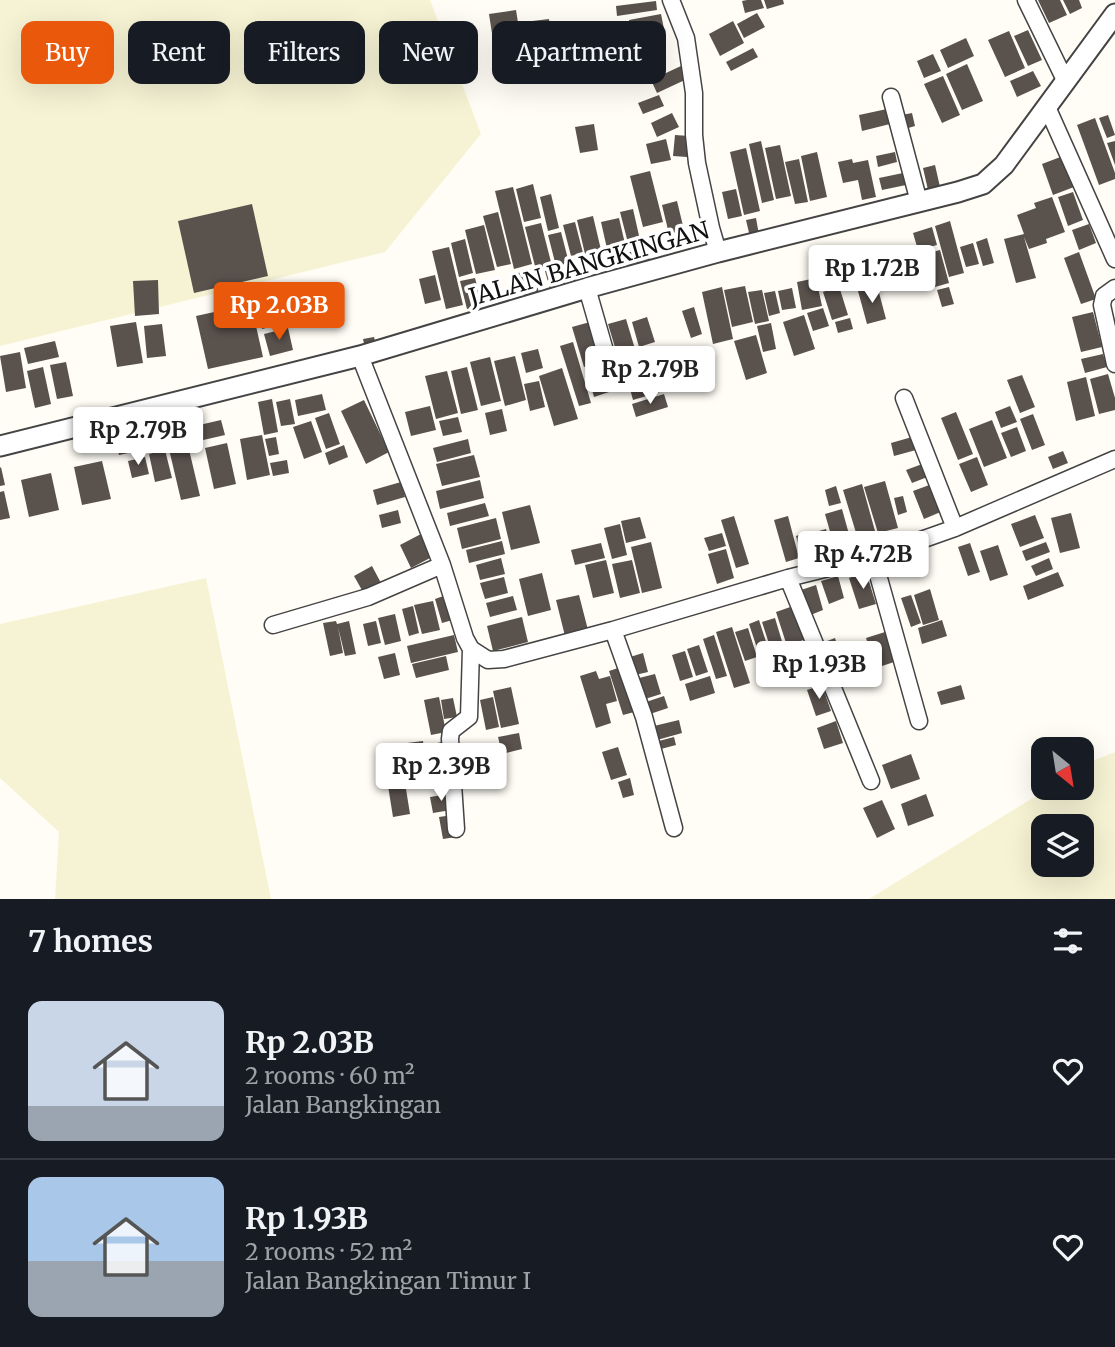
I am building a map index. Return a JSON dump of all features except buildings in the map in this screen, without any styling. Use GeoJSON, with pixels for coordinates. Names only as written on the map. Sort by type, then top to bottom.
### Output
{"type":"FeatureCollection","features":[{"type":"Feature","properties":{"kind":"street"},"geometry":{"type":"LineString","coordinates":[[671,0],[686,38],[694,93],[697,163],[718,253]]}},
{"type":"Feature","properties":{"kind":"street"},"geometry":{"type":"LineString","coordinates":[[1026,0],[1066,82]]}},
{"type":"Feature","properties":{"kind":"street","name":"JALAN BANGKINGAN"},"geometry":{"type":"LineString","coordinates":[[0,446],[360,356],[587,288],[983,184],[1004,165],[1115,14]]}},
{"type":"Feature","properties":{"kind":"street"},"geometry":{"type":"LineString","coordinates":[[891,97],[919,202]]}},
{"type":"Feature","properties":{"kind":"street"},"geometry":{"type":"LineString","coordinates":[[1047,107],[1115,259]]}},
{"type":"Feature","properties":{"kind":"street"},"geometry":{"type":"LineString","coordinates":[[587,288],[614,382]]}},
{"type":"Feature","properties":{"kind":"street"},"geometry":{"type":"LineString","coordinates":[[1115,288],[1104,296],[1102,305],[1115,364]]}},
{"type":"Feature","properties":{"kind":"street"},"geometry":{"type":"LineString","coordinates":[[360,356],[442,565],[465,638],[471,649],[488,660],[504,659],[788,578],[873,557],[956,528],[1115,459]]}},
{"type":"Feature","properties":{"kind":"street"},"geometry":{"type":"LineString","coordinates":[[904,398],[956,528]]}},
{"type":"Feature","properties":{"kind":"street"},"geometry":{"type":"LineString","coordinates":[[873,557],[919,721]]}},
{"type":"Feature","properties":{"kind":"street"},"geometry":{"type":"LineString","coordinates":[[273,625],[368,597],[442,565]]}},
{"type":"Feature","properties":{"kind":"street"},"geometry":{"type":"LineString","coordinates":[[788,578],[871,781]]}},
{"type":"Feature","properties":{"kind":"street"},"geometry":{"type":"LineString","coordinates":[[612,630],[644,718],[674,828]]}},
{"type":"Feature","properties":{"kind":"street"},"geometry":{"type":"LineString","coordinates":[[456,829],[450,738],[451,731],[469,717],[471,649]]}},
{"type":"Feature","properties":{"kind":"shaded area"},"geometry":{"type":"Polygon","coordinates":[[[0,0],[430,0],[438,21],[379,21],[379,84],[462,84],[481,134],[385,252],[0,346],[0,0]]]}},
{"type":"Feature","properties":{"kind":"shaded area"},"geometry":{"type":"Polygon","coordinates":[[[206,578],[271,899],[55,899],[59,832],[0,778],[0,624],[206,578]]]}},
{"type":"Feature","properties":{"kind":"shaded area"},"geometry":{"type":"Polygon","coordinates":[[[1115,752],[1115,899],[869,899],[1031,799],[1094,800],[1094,760],[1115,752]]]}}]}
